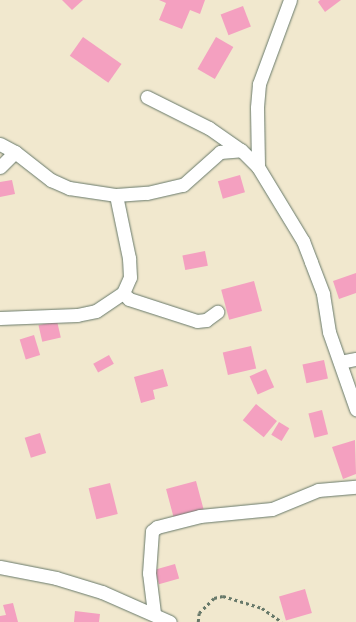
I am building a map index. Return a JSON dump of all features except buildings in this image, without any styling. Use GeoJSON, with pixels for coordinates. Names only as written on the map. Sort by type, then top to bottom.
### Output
{"type":"FeatureCollection","features":[{"type":"Feature","properties":{"kind":"street"},"geometry":{"type":"LineString","coordinates":[[258,167],[257,108],[259,84],[290,0]]}},
{"type":"Feature","properties":{"kind":"street"},"geometry":{"type":"LineString","coordinates":[[147,97],[209,128],[241,150],[258,167],[303,241],[324,294],[329,332],[356,409]]}},
{"type":"Feature","properties":{"kind":"street"},"geometry":{"type":"LineString","coordinates":[[0,144],[15,152],[51,180],[69,188],[116,194],[147,193],[183,185],[220,152],[241,150]]}},
{"type":"Feature","properties":{"kind":"street"},"geometry":{"type":"LineString","coordinates":[[0,167],[15,152]]}},
{"type":"Feature","properties":{"kind":"street"},"geometry":{"type":"LineString","coordinates":[[0,318],[90,313],[96,311],[123,293],[130,277],[129,258],[116,194]]}},
{"type":"Feature","properties":{"kind":"street"},"geometry":{"type":"LineString","coordinates":[[123,293],[129,299],[197,321],[206,320],[217,312]]}},
{"type":"Feature","properties":{"kind":"street"},"geometry":{"type":"LineString","coordinates":[[340,362],[356,359]]}},
{"type":"Feature","properties":{"kind":"street"},"geometry":{"type":"LineString","coordinates":[[154,613],[149,573],[152,531],[157,527],[200,516],[272,509],[318,490],[356,487]]}},
{"type":"Feature","properties":{"kind":"street"},"geometry":{"type":"LineString","coordinates":[[0,567],[56,578],[102,592],[154,613],[170,622]]}},
{"type":"Feature","properties":{"kind":"path"},"geometry":{"type":"LineString","coordinates":[[198,622],[199,613],[214,598],[223,596],[262,608],[282,622]]}}]}
